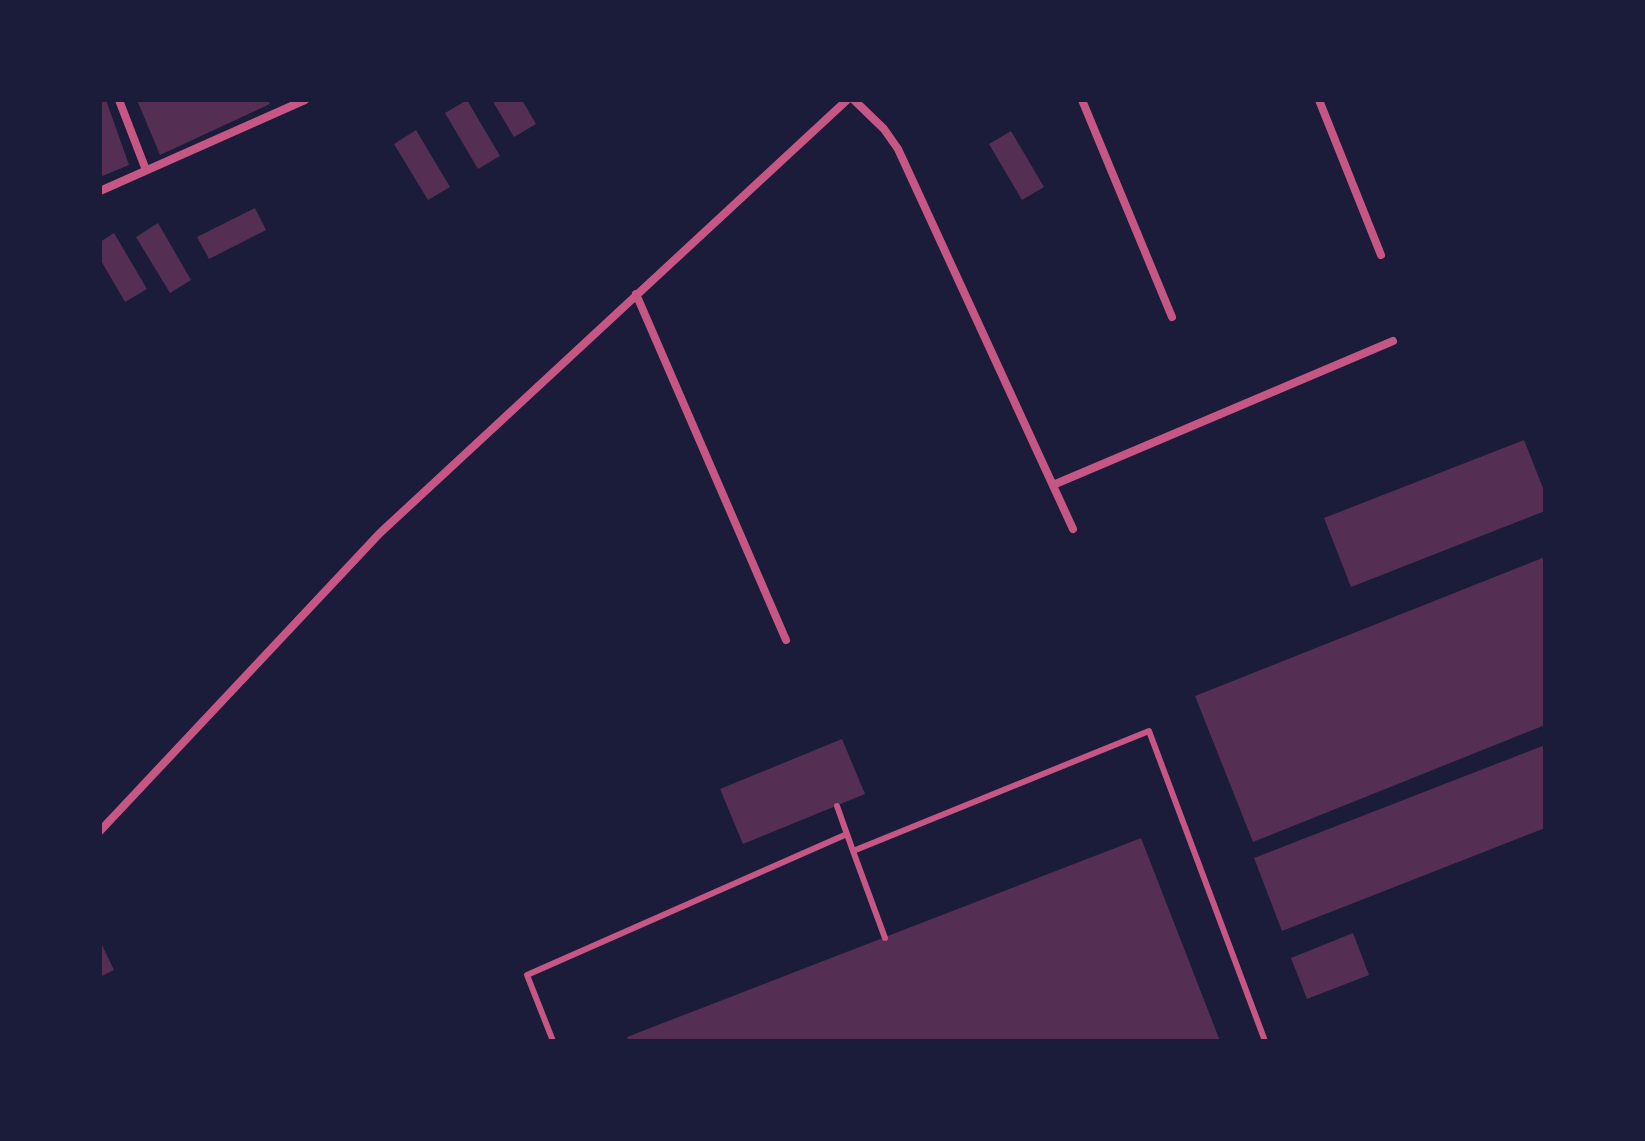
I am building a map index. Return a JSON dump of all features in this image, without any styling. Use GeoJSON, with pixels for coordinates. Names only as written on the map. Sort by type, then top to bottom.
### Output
{"type":"FeatureCollection","features":[{"type":"Feature","properties":{"kind":"street"},"geometry":{"type":"LineString","coordinates":[[119,100],[146,170]]}},
{"type":"Feature","properties":{"kind":"street"},"geometry":{"type":"LineString","coordinates":[[100,191],[285,104],[305,100]]}},
{"type":"Feature","properties":{"kind":"street"},"geometry":{"type":"LineString","coordinates":[[100,831],[380,533],[847,100]]}},
{"type":"Feature","properties":{"kind":"street"},"geometry":{"type":"LineString","coordinates":[[854,100],[884,129],[898,149],[1073,529]]}},
{"type":"Feature","properties":{"kind":"street"},"geometry":{"type":"LineString","coordinates":[[1082,100],[1172,317]]}},
{"type":"Feature","properties":{"kind":"street"},"geometry":{"type":"LineString","coordinates":[[1319,100],[1381,255]]}},
{"type":"Feature","properties":{"kind":"street"},"geometry":{"type":"LineString","coordinates":[[636,294],[786,640]]}},
{"type":"Feature","properties":{"kind":"street"},"geometry":{"type":"LineString","coordinates":[[1053,485],[1393,341]]}},
{"type":"Feature","properties":{"kind":"lane"},"geometry":{"type":"LineString","coordinates":[[853,851],[1149,731],[1265,1041]]}},
{"type":"Feature","properties":{"kind":"lane"},"geometry":{"type":"LineString","coordinates":[[837,806],[885,938]]}},
{"type":"Feature","properties":{"kind":"lane"},"geometry":{"type":"LineString","coordinates":[[553,1041],[527,975],[847,834]]}},
{"type":"Feature","properties":{"kind":"building"},"geometry":{"type":"Polygon","coordinates":[[[100,100],[106,100],[129,165],[100,177],[100,100]]]}},
{"type":"Feature","properties":{"kind":"building"},"geometry":{"type":"Polygon","coordinates":[[[137,100],[268,100],[270,104],[160,155],[137,100]]]}},
{"type":"Feature","properties":{"kind":"building"},"geometry":{"type":"Polygon","coordinates":[[[467,100],[500,156],[478,169],[445,113],[467,100]]]}},
{"type":"Feature","properties":{"kind":"building"},"geometry":{"type":"Polygon","coordinates":[[[492,100],[522,100],[536,124],[514,137],[492,100]]]}},
{"type":"Feature","properties":{"kind":"building"},"geometry":{"type":"Polygon","coordinates":[[[416,130],[450,187],[428,200],[394,144],[416,130]]]}},
{"type":"Feature","properties":{"kind":"building"},"geometry":{"type":"Polygon","coordinates":[[[1011,131],[1044,187],[1022,200],[989,144],[1011,131]]]}},
{"type":"Feature","properties":{"kind":"building"},"geometry":{"type":"Polygon","coordinates":[[[255,208],[266,230],[209,259],[197,237],[255,208]]]}},
{"type":"Feature","properties":{"kind":"building"},"geometry":{"type":"Polygon","coordinates":[[[158,223],[191,280],[170,293],[136,237],[158,223]]]}},
{"type":"Feature","properties":{"kind":"building"},"geometry":{"type":"Polygon","coordinates":[[[114,233],[147,289],[125,302],[100,259],[100,242],[114,233]]]}},
{"type":"Feature","properties":{"kind":"building"},"geometry":{"type":"Polygon","coordinates":[[[1524,440],[1545,493],[1545,511],[1351,587],[1324,518],[1524,440]]]}},
{"type":"Feature","properties":{"kind":"building"},"geometry":{"type":"Polygon","coordinates":[[[1545,557],[1545,725],[1253,842],[1195,696],[1545,557]]]}},
{"type":"Feature","properties":{"kind":"building"},"geometry":{"type":"Polygon","coordinates":[[[842,739],[865,794],[743,844],[720,789],[842,739]]]}},
{"type":"Feature","properties":{"kind":"building"},"geometry":{"type":"Polygon","coordinates":[[[1545,745],[1545,828],[1282,931],[1254,858],[1545,745]]]}},
{"type":"Feature","properties":{"kind":"building"},"geometry":{"type":"Polygon","coordinates":[[[1141,838],[1220,1041],[629,1041],[627,1037],[1141,838]]]}},
{"type":"Feature","properties":{"kind":"building"},"geometry":{"type":"Polygon","coordinates":[[[1353,933],[1369,975],[1307,999],[1291,958],[1353,933]]]}},
{"type":"Feature","properties":{"kind":"building"},"geometry":{"type":"Polygon","coordinates":[[[100,941],[114,970],[100,977],[100,941]]]}}]}
